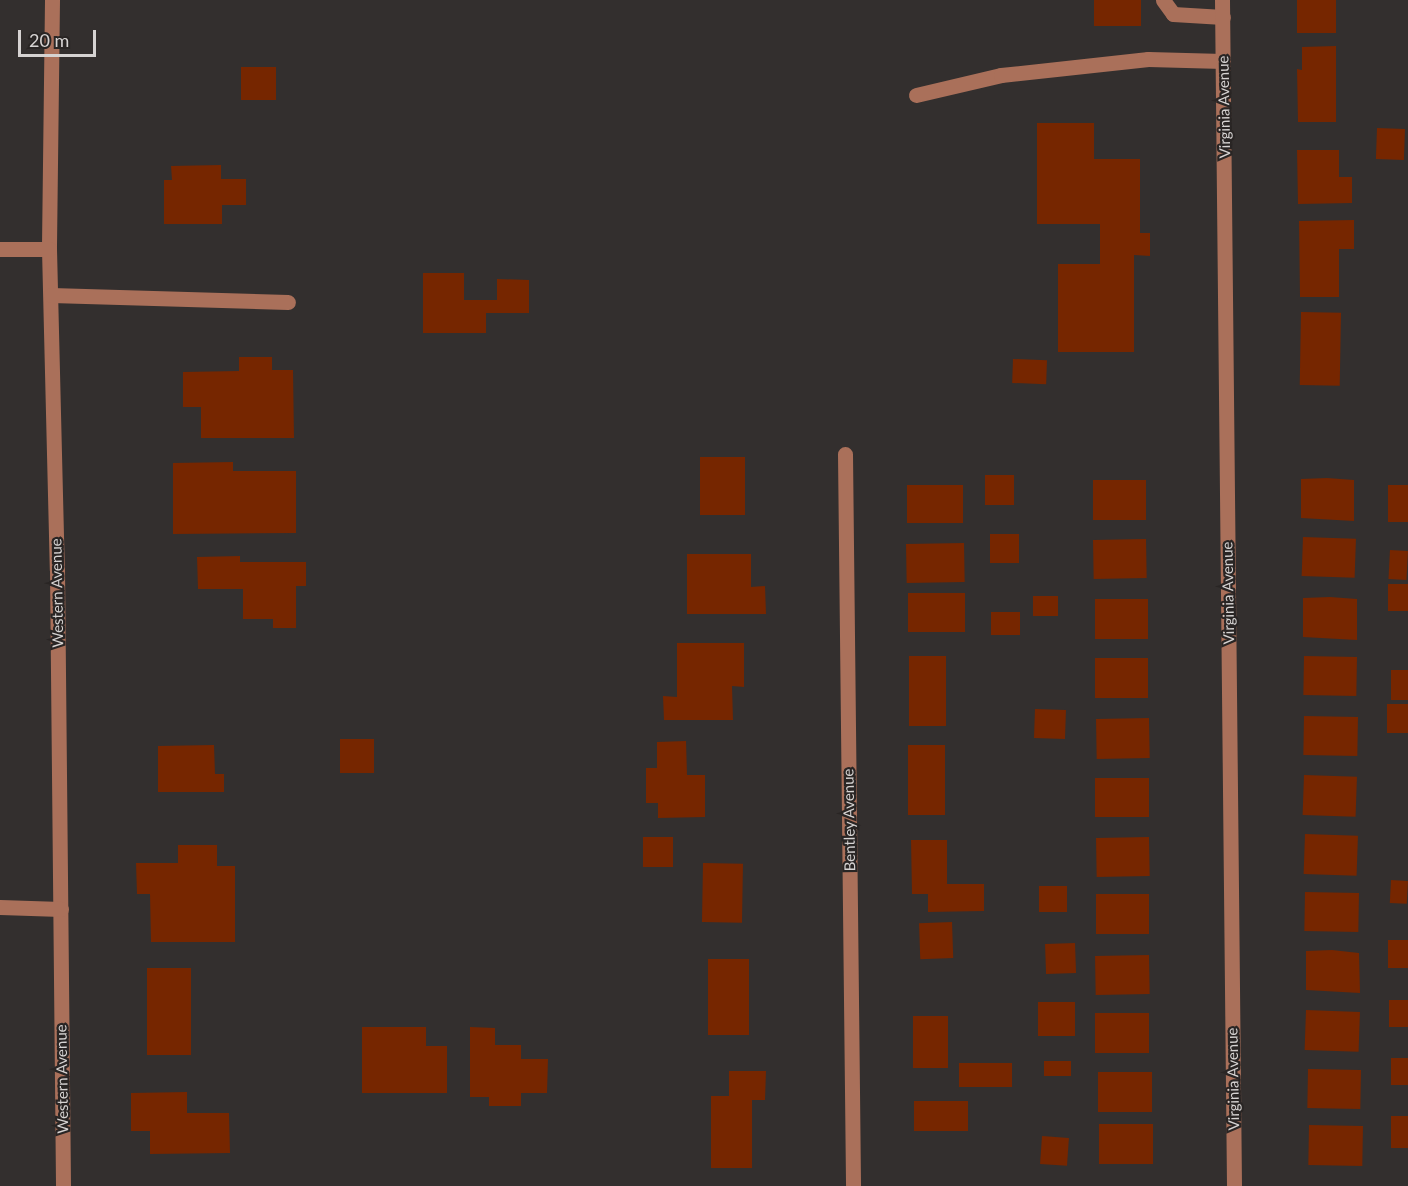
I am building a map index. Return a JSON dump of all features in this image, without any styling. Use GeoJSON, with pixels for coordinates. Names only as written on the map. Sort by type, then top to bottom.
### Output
{"type":"FeatureCollection","features":[{"type":"Feature","properties":{"kind":"street","name":"Western Avenue"},"geometry":{"type":"LineString","coordinates":[[52,0],[49,249],[61,909],[63,1186]]}},
{"type":"Feature","properties":{"kind":"street"},"geometry":{"type":"LineString","coordinates":[[1163,0],[1173,14],[1183,17],[1222,17]]}},
{"type":"Feature","properties":{"kind":"street","name":"Virginia Avenue"},"geometry":{"type":"LineString","coordinates":[[1222,0],[1234,1186]]}},
{"type":"Feature","properties":{"kind":"street"},"geometry":{"type":"LineString","coordinates":[[916,96],[1000,75],[1148,59],[1223,61]]}},
{"type":"Feature","properties":{"kind":"street"},"geometry":{"type":"LineString","coordinates":[[0,249],[49,249]]}},
{"type":"Feature","properties":{"kind":"street"},"geometry":{"type":"LineString","coordinates":[[51,295],[288,302]]}},
{"type":"Feature","properties":{"kind":"street","name":"Bentley Avenue"},"geometry":{"type":"LineString","coordinates":[[845,454],[854,1186]]}},
{"type":"Feature","properties":{"kind":"street"},"geometry":{"type":"LineString","coordinates":[[0,907],[61,909]]}},
{"type":"Feature","properties":{"kind":"building"},"geometry":{"type":"Polygon","coordinates":[[[1094,0],[1141,0],[1141,26],[1094,26],[1094,0]]]}},
{"type":"Feature","properties":{"kind":"building"},"geometry":{"type":"Polygon","coordinates":[[[1297,0],[1336,0],[1336,33],[1297,33],[1297,0]]]}},
{"type":"Feature","properties":{"kind":"building"},"geometry":{"type":"Polygon","coordinates":[[[1336,46],[1336,122],[1298,122],[1297,69],[1302,70],[1302,47],[1336,46]]]}},
{"type":"Feature","properties":{"kind":"building"},"geometry":{"type":"Polygon","coordinates":[[[241,67],[276,67],[276,100],[241,100],[241,67]]]}},
{"type":"Feature","properties":{"kind":"building"},"geometry":{"type":"Polygon","coordinates":[[[1037,123],[1094,123],[1094,159],[1140,159],[1140,233],[1150,233],[1150,256],[1134,255],[1134,352],[1058,352],[1058,264],[1100,264],[1100,224],[1037,224],[1037,123]]]}},
{"type":"Feature","properties":{"kind":"building"},"geometry":{"type":"Polygon","coordinates":[[[1377,128],[1405,129],[1404,160],[1376,159],[1377,128]]]}},
{"type":"Feature","properties":{"kind":"building"},"geometry":{"type":"Polygon","coordinates":[[[1297,150],[1339,150],[1339,177],[1352,177],[1352,203],[1298,204],[1297,150]]]}},
{"type":"Feature","properties":{"kind":"building"},"geometry":{"type":"Polygon","coordinates":[[[221,165],[221,179],[246,179],[246,205],[222,205],[222,224],[164,224],[164,180],[172,180],[171,166],[221,165]]]}},
{"type":"Feature","properties":{"kind":"building"},"geometry":{"type":"Polygon","coordinates":[[[1354,220],[1354,249],[1339,249],[1339,297],[1300,297],[1299,221],[1354,220]]]}},
{"type":"Feature","properties":{"kind":"building"},"geometry":{"type":"Polygon","coordinates":[[[423,273],[464,273],[464,300],[497,300],[497,279],[529,280],[529,313],[486,313],[486,333],[423,333],[423,273]]]}},
{"type":"Feature","properties":{"kind":"building"},"geometry":{"type":"Polygon","coordinates":[[[1301,312],[1341,313],[1340,386],[1300,385],[1301,312]]]}},
{"type":"Feature","properties":{"kind":"building"},"geometry":{"type":"Polygon","coordinates":[[[239,357],[272,357],[272,370],[293,370],[294,438],[201,438],[201,407],[183,407],[183,372],[239,371],[239,357]]]}},
{"type":"Feature","properties":{"kind":"building"},"geometry":{"type":"Polygon","coordinates":[[[1013,359],[1047,360],[1046,384],[1012,383],[1013,359]]]}},
{"type":"Feature","properties":{"kind":"building"},"geometry":{"type":"Polygon","coordinates":[[[700,457],[745,457],[745,515],[700,515],[700,457]]]}},
{"type":"Feature","properties":{"kind":"building"},"geometry":{"type":"Polygon","coordinates":[[[233,462],[233,471],[296,471],[296,533],[173,534],[173,463],[233,462]]]}},
{"type":"Feature","properties":{"kind":"building"},"geometry":{"type":"Polygon","coordinates":[[[985,475],[1014,475],[1014,505],[985,505],[985,475]]]}},
{"type":"Feature","properties":{"kind":"building"},"geometry":{"type":"Polygon","coordinates":[[[1301,479],[1354,480],[1354,521],[1301,518],[1301,479]]]}},
{"type":"Feature","properties":{"kind":"building"},"geometry":{"type":"Polygon","coordinates":[[[1093,480],[1146,480],[1146,520],[1093,520],[1093,480]]]}},
{"type":"Feature","properties":{"kind":"building"},"geometry":{"type":"Polygon","coordinates":[[[907,485],[963,485],[963,523],[907,523],[907,485]]]}},
{"type":"Feature","properties":{"kind":"building"},"geometry":{"type":"Polygon","coordinates":[[[1388,485],[1408,485],[1408,522],[1388,522],[1388,485]]]}},
{"type":"Feature","properties":{"kind":"building"},"geometry":{"type":"Polygon","coordinates":[[[990,534],[1019,534],[1019,563],[990,563],[990,534]]]}},
{"type":"Feature","properties":{"kind":"building"},"geometry":{"type":"Polygon","coordinates":[[[1303,537],[1356,539],[1355,578],[1302,576],[1303,537]]]}},
{"type":"Feature","properties":{"kind":"building"},"geometry":{"type":"Polygon","coordinates":[[[1146,539],[1147,578],[1094,579],[1093,540],[1146,539]]]}},
{"type":"Feature","properties":{"kind":"building"},"geometry":{"type":"Polygon","coordinates":[[[964,543],[965,582],[907,583],[906,544],[964,543]]]}},
{"type":"Feature","properties":{"kind":"building"},"geometry":{"type":"Polygon","coordinates":[[[1390,550],[1408,551],[1406,580],[1388,579],[1390,550]]]}},
{"type":"Feature","properties":{"kind":"building"},"geometry":{"type":"Polygon","coordinates":[[[687,554],[751,554],[751,587],[765,586],[766,614],[687,614],[687,554]]]}},
{"type":"Feature","properties":{"kind":"building"},"geometry":{"type":"Polygon","coordinates":[[[240,556],[240,562],[306,562],[306,586],[296,586],[296,628],[273,628],[273,619],[243,619],[243,589],[198,589],[197,557],[240,556]]]}},
{"type":"Feature","properties":{"kind":"building"},"geometry":{"type":"Polygon","coordinates":[[[1388,584],[1408,584],[1408,611],[1388,611],[1388,584]]]}},
{"type":"Feature","properties":{"kind":"building"},"geometry":{"type":"Polygon","coordinates":[[[908,593],[965,593],[965,632],[908,632],[908,593]]]}},
{"type":"Feature","properties":{"kind":"building"},"geometry":{"type":"Polygon","coordinates":[[[1033,596],[1058,596],[1058,616],[1033,616],[1033,596]]]}},
{"type":"Feature","properties":{"kind":"building"},"geometry":{"type":"Polygon","coordinates":[[[1303,598],[1357,599],[1357,640],[1303,637],[1303,598]]]}},
{"type":"Feature","properties":{"kind":"building"},"geometry":{"type":"Polygon","coordinates":[[[1095,599],[1148,599],[1148,639],[1095,639],[1095,599]]]}},
{"type":"Feature","properties":{"kind":"building"},"geometry":{"type":"Polygon","coordinates":[[[991,612],[1020,612],[1020,635],[991,635],[991,612]]]}},
{"type":"Feature","properties":{"kind":"building"},"geometry":{"type":"Polygon","coordinates":[[[677,643],[744,643],[744,687],[732,686],[733,720],[664,720],[663,696],[677,697],[677,643]]]}},
{"type":"Feature","properties":{"kind":"building"},"geometry":{"type":"Polygon","coordinates":[[[909,656],[946,656],[946,726],[909,726],[909,656]]]}},
{"type":"Feature","properties":{"kind":"building"},"geometry":{"type":"Polygon","coordinates":[[[1304,656],[1357,657],[1356,696],[1303,695],[1304,656]]]}},
{"type":"Feature","properties":{"kind":"building"},"geometry":{"type":"Polygon","coordinates":[[[1095,658],[1148,658],[1148,698],[1095,698],[1095,658]]]}},
{"type":"Feature","properties":{"kind":"building"},"geometry":{"type":"Polygon","coordinates":[[[1391,670],[1408,670],[1408,700],[1391,700],[1391,670]]]}},
{"type":"Feature","properties":{"kind":"building"},"geometry":{"type":"Polygon","coordinates":[[[1387,704],[1408,704],[1408,733],[1387,733],[1387,704]]]}},
{"type":"Feature","properties":{"kind":"building"},"geometry":{"type":"Polygon","coordinates":[[[1035,709],[1066,710],[1065,739],[1034,738],[1035,709]]]}},
{"type":"Feature","properties":{"kind":"building"},"geometry":{"type":"Polygon","coordinates":[[[1304,716],[1358,717],[1357,756],[1303,755],[1304,716]]]}},
{"type":"Feature","properties":{"kind":"building"},"geometry":{"type":"Polygon","coordinates":[[[1149,718],[1150,758],[1097,759],[1096,719],[1149,718]]]}},
{"type":"Feature","properties":{"kind":"building"},"geometry":{"type":"Polygon","coordinates":[[[340,739],[374,739],[374,773],[340,773],[340,739]]]}},
{"type":"Feature","properties":{"kind":"building"},"geometry":{"type":"Polygon","coordinates":[[[686,741],[687,775],[705,775],[705,817],[658,818],[658,803],[646,803],[646,768],[657,768],[657,742],[686,741]]]}},
{"type":"Feature","properties":{"kind":"building"},"geometry":{"type":"Polygon","coordinates":[[[214,745],[215,774],[224,774],[224,792],[158,792],[158,746],[214,745]]]}},
{"type":"Feature","properties":{"kind":"building"},"geometry":{"type":"Polygon","coordinates":[[[908,745],[945,745],[945,815],[908,815],[908,745]]]}},
{"type":"Feature","properties":{"kind":"building"},"geometry":{"type":"Polygon","coordinates":[[[1304,775],[1357,777],[1356,817],[1303,815],[1304,775]]]}},
{"type":"Feature","properties":{"kind":"building"},"geometry":{"type":"Polygon","coordinates":[[[1095,778],[1149,778],[1149,817],[1095,817],[1095,778]]]}},
{"type":"Feature","properties":{"kind":"building"},"geometry":{"type":"Polygon","coordinates":[[[1305,834],[1358,836],[1357,876],[1304,874],[1305,834]]]}},
{"type":"Feature","properties":{"kind":"building"},"geometry":{"type":"Polygon","coordinates":[[[643,837],[673,837],[673,867],[643,867],[643,837]]]}},
{"type":"Feature","properties":{"kind":"building"},"geometry":{"type":"Polygon","coordinates":[[[1149,837],[1150,876],[1097,877],[1096,838],[1149,837]]]}},
{"type":"Feature","properties":{"kind":"building"},"geometry":{"type":"Polygon","coordinates":[[[911,840],[947,840],[947,884],[984,884],[984,911],[928,912],[928,894],[912,894],[911,840]]]}},
{"type":"Feature","properties":{"kind":"building"},"geometry":{"type":"Polygon","coordinates":[[[178,845],[217,845],[217,866],[235,866],[235,942],[151,942],[150,894],[137,894],[136,863],[178,863],[178,845]]]}},
{"type":"Feature","properties":{"kind":"building"},"geometry":{"type":"Polygon","coordinates":[[[703,863],[743,864],[742,923],[702,922],[703,863]]]}},
{"type":"Feature","properties":{"kind":"building"},"geometry":{"type":"Polygon","coordinates":[[[1391,880],[1408,881],[1407,904],[1390,903],[1391,880]]]}},
{"type":"Feature","properties":{"kind":"building"},"geometry":{"type":"Polygon","coordinates":[[[1039,886],[1067,886],[1067,912],[1039,912],[1039,886]]]}},
{"type":"Feature","properties":{"kind":"building"},"geometry":{"type":"Polygon","coordinates":[[[1305,892],[1359,893],[1358,932],[1304,931],[1305,892]]]}},
{"type":"Feature","properties":{"kind":"building"},"geometry":{"type":"Polygon","coordinates":[[[1096,894],[1149,894],[1149,934],[1096,934],[1096,894]]]}},
{"type":"Feature","properties":{"kind":"building"},"geometry":{"type":"Polygon","coordinates":[[[952,922],[953,958],[920,959],[919,923],[952,922]]]}},
{"type":"Feature","properties":{"kind":"building"},"geometry":{"type":"Polygon","coordinates":[[[1388,940],[1408,940],[1408,968],[1388,968],[1388,940]]]}},
{"type":"Feature","properties":{"kind":"building"},"geometry":{"type":"Polygon","coordinates":[[[1075,943],[1076,973],[1046,974],[1045,944],[1075,943]]]}},
{"type":"Feature","properties":{"kind":"building"},"geometry":{"type":"Polygon","coordinates":[[[1332,950],[1359,953],[1360,993],[1306,990],[1306,951],[1332,950]]]}},
{"type":"Feature","properties":{"kind":"building"},"geometry":{"type":"Polygon","coordinates":[[[1149,955],[1150,994],[1096,995],[1095,956],[1149,955]]]}},
{"type":"Feature","properties":{"kind":"building"},"geometry":{"type":"Polygon","coordinates":[[[708,959],[749,959],[749,1035],[708,1035],[708,959]]]}},
{"type":"Feature","properties":{"kind":"building"},"geometry":{"type":"Polygon","coordinates":[[[147,968],[191,968],[191,1055],[147,1055],[147,968]]]}},
{"type":"Feature","properties":{"kind":"building"},"geometry":{"type":"Polygon","coordinates":[[[1389,1000],[1408,1000],[1408,1027],[1389,1027],[1389,1000]]]}},
{"type":"Feature","properties":{"kind":"building"},"geometry":{"type":"Polygon","coordinates":[[[1038,1002],[1075,1002],[1075,1036],[1038,1036],[1038,1002]]]}},
{"type":"Feature","properties":{"kind":"building"},"geometry":{"type":"Polygon","coordinates":[[[1306,1010],[1360,1012],[1359,1052],[1305,1050],[1306,1010]]]}},
{"type":"Feature","properties":{"kind":"building"},"geometry":{"type":"Polygon","coordinates":[[[1095,1013],[1149,1013],[1149,1053],[1095,1053],[1095,1013]]]}},
{"type":"Feature","properties":{"kind":"building"},"geometry":{"type":"Polygon","coordinates":[[[913,1016],[948,1016],[948,1068],[913,1068],[913,1016]]]}},
{"type":"Feature","properties":{"kind":"building"},"geometry":{"type":"Polygon","coordinates":[[[362,1027],[426,1027],[426,1046],[447,1046],[447,1093],[362,1093],[362,1027]]]}},
{"type":"Feature","properties":{"kind":"building"},"geometry":{"type":"Polygon","coordinates":[[[470,1027],[495,1028],[495,1045],[521,1045],[521,1059],[548,1059],[547,1093],[521,1093],[521,1106],[489,1106],[489,1097],[470,1097],[470,1027]]]}},
{"type":"Feature","properties":{"kind":"building"},"geometry":{"type":"Polygon","coordinates":[[[1391,1058],[1408,1058],[1408,1085],[1391,1085],[1391,1058]]]}},
{"type":"Feature","properties":{"kind":"building"},"geometry":{"type":"Polygon","coordinates":[[[1044,1061],[1071,1061],[1071,1076],[1044,1076],[1044,1061]]]}},
{"type":"Feature","properties":{"kind":"building"},"geometry":{"type":"Polygon","coordinates":[[[959,1063],[1012,1063],[1012,1087],[959,1087],[959,1063]]]}},
{"type":"Feature","properties":{"kind":"building"},"geometry":{"type":"Polygon","coordinates":[[[1308,1069],[1361,1070],[1360,1109],[1307,1108],[1308,1069]]]}},
{"type":"Feature","properties":{"kind":"building"},"geometry":{"type":"Polygon","coordinates":[[[729,1071],[766,1071],[765,1100],[752,1100],[752,1168],[711,1168],[711,1096],[729,1096],[729,1071]]]}},
{"type":"Feature","properties":{"kind":"building"},"geometry":{"type":"Polygon","coordinates":[[[1098,1072],[1152,1072],[1152,1112],[1098,1112],[1098,1072]]]}},
{"type":"Feature","properties":{"kind":"building"},"geometry":{"type":"Polygon","coordinates":[[[187,1092],[187,1113],[229,1113],[230,1153],[150,1154],[150,1131],[131,1131],[131,1093],[187,1092]]]}},
{"type":"Feature","properties":{"kind":"building"},"geometry":{"type":"Polygon","coordinates":[[[914,1101],[968,1101],[968,1131],[914,1131],[914,1101]]]}},
{"type":"Feature","properties":{"kind":"building"},"geometry":{"type":"Polygon","coordinates":[[[1391,1116],[1408,1116],[1408,1148],[1391,1148],[1391,1116]]]}},
{"type":"Feature","properties":{"kind":"building"},"geometry":{"type":"Polygon","coordinates":[[[1099,1124],[1153,1124],[1153,1164],[1099,1164],[1099,1124]]]}},
{"type":"Feature","properties":{"kind":"building"},"geometry":{"type":"Polygon","coordinates":[[[1309,1125],[1363,1126],[1362,1166],[1308,1165],[1309,1125]]]}},
{"type":"Feature","properties":{"kind":"building"},"geometry":{"type":"Polygon","coordinates":[[[1042,1136],[1069,1138],[1067,1166],[1040,1164],[1042,1136]]]}}]}
